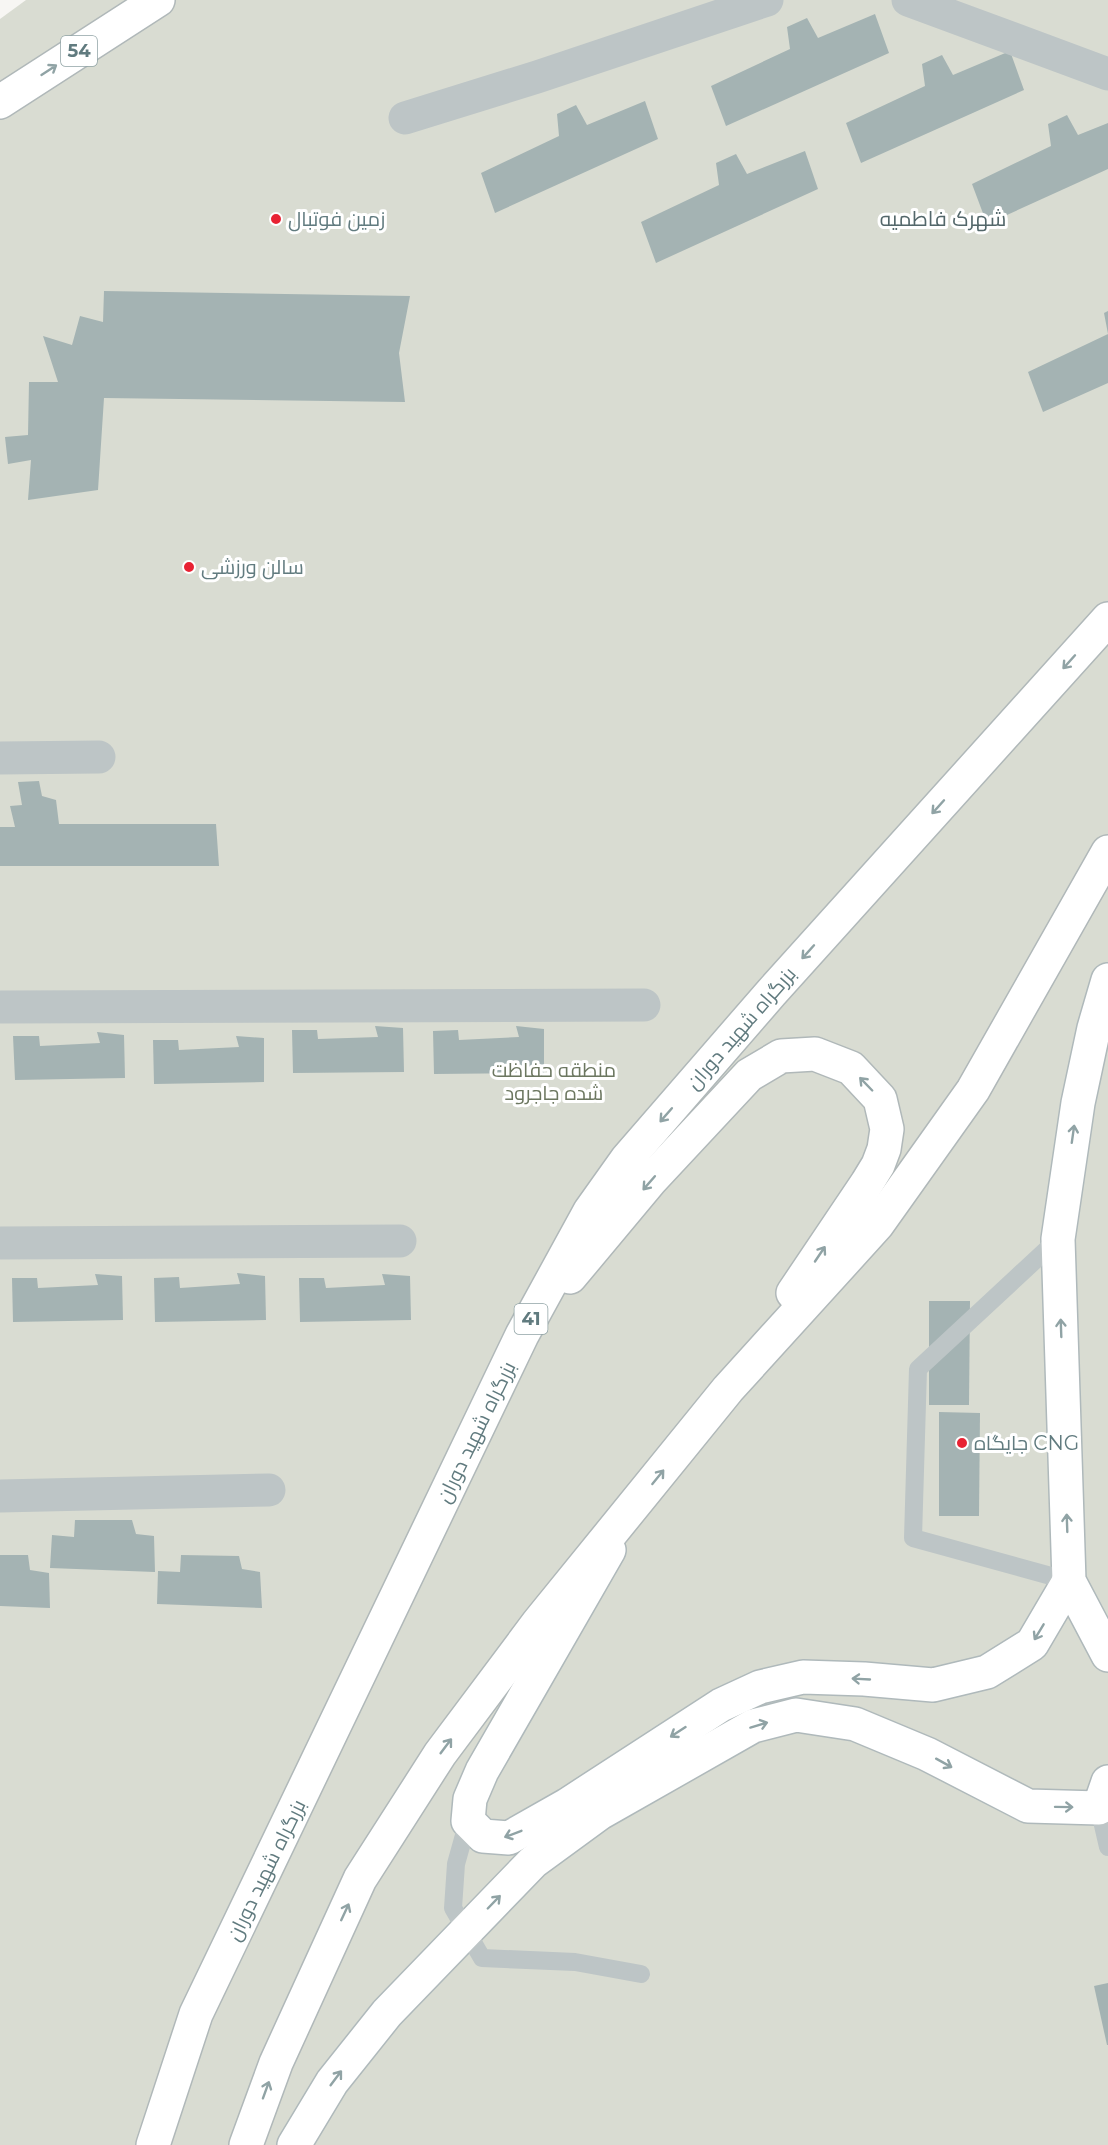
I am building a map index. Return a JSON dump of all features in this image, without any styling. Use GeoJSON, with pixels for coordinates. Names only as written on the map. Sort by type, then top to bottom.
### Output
{"type":"FeatureCollection","features":[{"type":"Feature","properties":{"kind":"main road","name":"54"},"geometry":{"type":"LineString","coordinates":[[0,102],[158,0]]}},
{"type":"Feature","properties":{"kind":"main road","name":"بزرگراه شهید دوران"},"geometry":{"type":"LineString","coordinates":[[153,2145],[196,2014],[522,1335],[590,1211],[627,1159],[771,993],[1108,619]]}},
{"type":"Feature","properties":{"kind":"main road"},"geometry":{"type":"LineString","coordinates":[[246,2145],[276,2063],[360,1880],[440,1754],[538,1623],[729,1389],[877,1225],[973,1090],[1108,852]]}},
{"type":"Feature","properties":{"kind":"main road"},"geometry":{"type":"LineString","coordinates":[[1108,980],[1094,1028],[1078,1103],[1058,1239],[1069,1581],[1108,1654]]}},
{"type":"Feature","properties":{"kind":"main road"},"geometry":{"type":"LineString","coordinates":[[522,1335],[651,1180],[749,1075],[781,1056],[815,1054],[851,1068],[880,1098],[887,1129],[884,1149],[867,1184],[729,1389]]}},
{"type":"Feature","properties":{"kind":"main road"},"geometry":{"type":"LineString","coordinates":[[636,1504],[482,1771],[470,1799],[468,1821],[483,1836],[509,1838],[567,1805],[721,1705],[760,1687],[804,1677],[933,1685],[987,1671],[1032,1644],[1069,1581]]}},
{"type":"Feature","properties":{"kind":"main road"},"geometry":{"type":"LineString","coordinates":[[294,2145],[332,2082],[387,2013],[533,1862],[600,1813],[753,1726],[796,1715],[855,1724],[927,1754],[1028,1806],[1104,1795]]}},
{"type":"Feature","properties":{"kind":"street"},"geometry":{"type":"LineString","coordinates":[[405,118],[537,77],[767,0]]}},
{"type":"Feature","properties":{"kind":"street"},"geometry":{"type":"LineString","coordinates":[[908,0],[1108,74]]}},
{"type":"Feature","properties":{"kind":"street"},"geometry":{"type":"LineString","coordinates":[[0,758],[99,757]]}},
{"type":"Feature","properties":{"kind":"street"},"geometry":{"type":"LineString","coordinates":[[0,1007],[644,1005]]}},
{"type":"Feature","properties":{"kind":"street"},"geometry":{"type":"LineString","coordinates":[[0,1243],[400,1241]]}},
{"type":"Feature","properties":{"kind":"street"},"geometry":{"type":"LineString","coordinates":[[0,1497],[269,1490]]}},
{"type":"Feature","properties":{"kind":"lane"},"geometry":{"type":"LineString","coordinates":[[1058,1239],[918,1369],[913,1538],[1069,1581]]}},
{"type":"Feature","properties":{"kind":"lane"},"geometry":{"type":"LineString","coordinates":[[1104,1795],[1108,1847]]}},
{"type":"Feature","properties":{"kind":"lane"},"geometry":{"type":"LineString","coordinates":[[468,1821],[456,1864],[453,1908],[482,1958],[574,1962],[641,1974]]}},
{"type":"Feature","properties":{"kind":"green space","name":"منطقه حفاظت شده جاجرود"},"geometry":{"type":"Polygon","coordinates":[[[26,0],[1108,0],[1108,2145],[0,2145],[0,19],[26,0]]]}},
{"type":"Feature","properties":{"kind":"building"},"geometry":{"type":"Polygon","coordinates":[[[875,14],[889,53],[726,126],[711,86],[790,49],[787,27],[807,18],[818,38],[875,14]]]}},
{"type":"Feature","properties":{"kind":"building"},"geometry":{"type":"Polygon","coordinates":[[[1010,51],[1024,90],[861,163],[846,123],[925,86],[922,64],[942,55],[953,75],[1010,51]]]}},
{"type":"Feature","properties":{"kind":"building"},"geometry":{"type":"Polygon","coordinates":[[[645,101],[658,139],[495,213],[481,173],[559,136],[557,114],[576,105],[587,125],[645,101]]]}},
{"type":"Feature","properties":{"kind":"building"},"geometry":{"type":"Polygon","coordinates":[[[1067,115],[1078,135],[1108,123],[1108,169],[987,224],[972,184],[1051,146],[1048,124],[1067,115]]]}},
{"type":"Feature","properties":{"kind":"building"},"geometry":{"type":"Polygon","coordinates":[[[805,151],[818,189],[656,263],[641,222],[719,185],[716,163],[736,154],[747,174],[805,151]]]}},
{"type":"Feature","properties":{"kind":"building"},"geometry":{"type":"Polygon","coordinates":[[[104,291],[410,296],[399,353],[405,402],[104,398],[98,490],[28,500],[31,460],[8,464],[5,437],[28,435],[29,382],[58,382],[43,336],[72,345],[80,316],[103,322],[104,291]]]}},
{"type":"Feature","properties":{"kind":"building"},"geometry":{"type":"Polygon","coordinates":[[[1108,311],[1108,334],[1104,313],[1108,311]]]}},
{"type":"Feature","properties":{"kind":"building"},"geometry":{"type":"Polygon","coordinates":[[[1108,334],[1108,383],[1043,412],[1028,372],[1108,334]]]}},
{"type":"Feature","properties":{"kind":"building"},"geometry":{"type":"Polygon","coordinates":[[[39,781],[42,796],[56,800],[59,824],[216,824],[219,866],[0,866],[0,827],[15,827],[10,806],[22,805],[18,782],[39,781]]]}},
{"type":"Feature","properties":{"kind":"building"},"geometry":{"type":"Polygon","coordinates":[[[375,1026],[403,1028],[404,1072],[293,1073],[292,1030],[317,1030],[318,1039],[378,1037],[375,1026]]]}},
{"type":"Feature","properties":{"kind":"building"},"geometry":{"type":"Polygon","coordinates":[[[516,1026],[544,1029],[544,1073],[434,1074],[433,1031],[458,1030],[459,1040],[519,1037],[516,1026]]]}},
{"type":"Feature","properties":{"kind":"building"},"geometry":{"type":"Polygon","coordinates":[[[97,1032],[124,1035],[125,1078],[15,1080],[13,1036],[39,1036],[40,1046],[100,1043],[97,1032]]]}},
{"type":"Feature","properties":{"kind":"building"},"geometry":{"type":"Polygon","coordinates":[[[236,1036],[264,1038],[264,1082],[154,1084],[153,1040],[178,1040],[179,1050],[239,1047],[236,1036]]]}},
{"type":"Feature","properties":{"kind":"building"},"geometry":{"type":"Polygon","coordinates":[[[237,1273],[265,1276],[266,1320],[155,1322],[154,1278],[179,1277],[180,1288],[240,1284],[237,1273]]]}},
{"type":"Feature","properties":{"kind":"building"},"geometry":{"type":"Polygon","coordinates":[[[95,1274],[122,1276],[123,1320],[13,1322],[12,1278],[37,1278],[38,1288],[98,1285],[95,1274]]]}},
{"type":"Feature","properties":{"kind":"building"},"geometry":{"type":"Polygon","coordinates":[[[382,1274],[410,1276],[411,1320],[300,1322],[299,1278],[324,1278],[326,1288],[385,1285],[382,1274]]]}},
{"type":"Feature","properties":{"kind":"building"},"geometry":{"type":"Polygon","coordinates":[[[929,1301],[970,1301],[969,1405],[929,1405],[929,1301]]]}},
{"type":"Feature","properties":{"kind":"building"},"geometry":{"type":"Polygon","coordinates":[[[939,1412],[980,1413],[979,1516],[939,1516],[939,1412]]]}},
{"type":"Feature","properties":{"kind":"building"},"geometry":{"type":"Polygon","coordinates":[[[75,1520],[132,1520],[136,1534],[154,1536],[155,1572],[50,1568],[52,1535],[74,1537],[75,1520]]]}},
{"type":"Feature","properties":{"kind":"building"},"geometry":{"type":"Polygon","coordinates":[[[0,1555],[28,1555],[30,1570],[49,1573],[50,1608],[0,1606],[0,1555]]]}},
{"type":"Feature","properties":{"kind":"building"},"geometry":{"type":"Polygon","coordinates":[[[181,1555],[239,1556],[242,1569],[260,1572],[262,1608],[157,1604],[158,1571],[180,1572],[181,1555]]]}},
{"type":"Feature","properties":{"kind":"building"},"geometry":{"type":"Polygon","coordinates":[[[1108,1983],[1108,2045],[1107,2045],[1094,1986],[1108,1983]]]}},
{"type":"Feature","properties":{"kind":"place","name":"زمین فوتبال"},"geometry":{"type":"Point","coordinates":[276,219]}},
{"type":"Feature","properties":{"kind":"place","name":"سالن ورزشی"},"geometry":{"type":"Point","coordinates":[189,567]}},
{"type":"Feature","properties":{"kind":"place","name":"جایگاه CNG"},"geometry":{"type":"Point","coordinates":[962,1443]}},
{"type":"Feature","properties":{"kind":"district","name":"شهرک فاطمیه"},"geometry":{"type":"Point","coordinates":[943,219]}}]}
